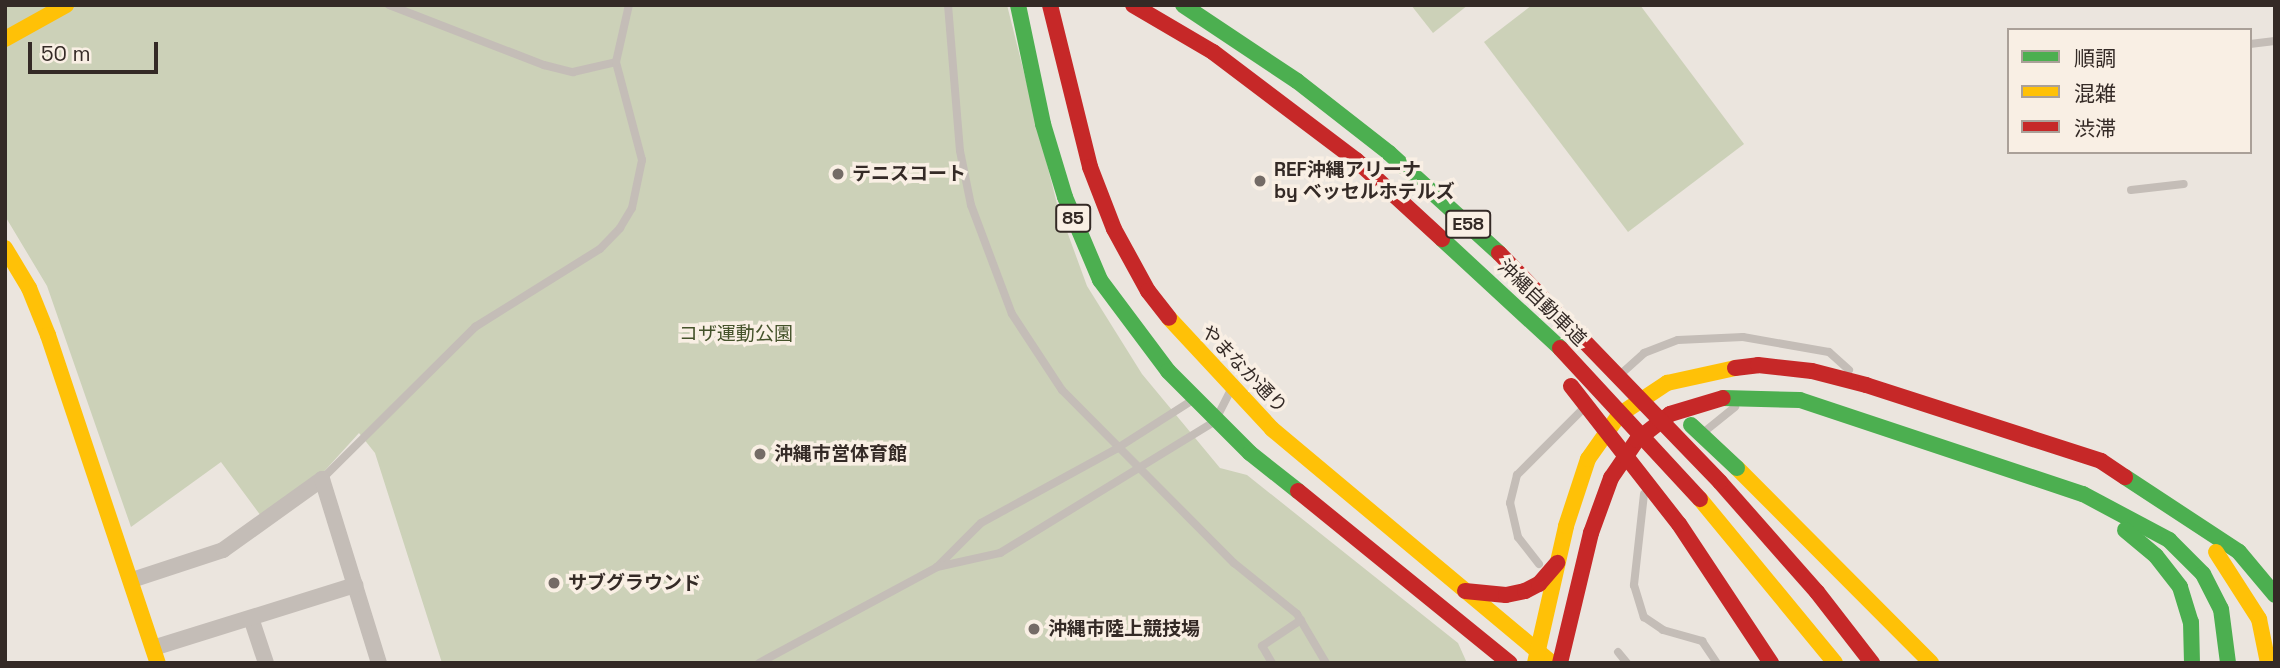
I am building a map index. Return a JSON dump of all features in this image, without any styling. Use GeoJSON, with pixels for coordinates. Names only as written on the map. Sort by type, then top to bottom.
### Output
{"type":"FeatureCollection","features":[{"type":"Feature","properties":{"kind":"main road"},"geometry":{"type":"LineString","coordinates":[[5,39],[66,5]]}},
{"type":"Feature","properties":{"kind":"main road","name":"85"},"geometry":{"type":"LineString","coordinates":[[1018,5],[1043,124],[1065,197],[1100,280],[1200,398],[1215,421],[1510,663]]}},
{"type":"Feature","properties":{"kind":"main road","name":"やまなか通り"},"geometry":{"type":"LineString","coordinates":[[1050,5],[1090,167],[1114,229],[1148,291],[1225,391],[1465,591],[1535,656],[1552,663]]}},
{"type":"Feature","properties":{"kind":"main road","name":"沖縄自動車道"},"geometry":{"type":"LineString","coordinates":[[1133,5],[1213,51],[1284,103],[1424,219],[1560,348],[1700,499],[1835,663]]}},
{"type":"Feature","properties":{"kind":"main road","name":"沖縄自動車道"},"geometry":{"type":"LineString","coordinates":[[1183,5],[1308,89],[1389,153],[1489,243],[1720,482],[1872,663]]}},
{"type":"Feature","properties":{"kind":"main road"},"geometry":{"type":"LineString","coordinates":[[1284,103],[1557,368],[1679,524],[1771,663]]}},
{"type":"Feature","properties":{"kind":"main road"},"geometry":{"type":"LineString","coordinates":[[1489,243],[1584,323],[1737,468],[1931,663]]}},
{"type":"Feature","properties":{"kind":"main road"},"geometry":{"type":"LineString","coordinates":[[5,248],[39,312],[132,580],[155,655]]}},
{"type":"Feature","properties":{"kind":"main road"},"geometry":{"type":"LineString","coordinates":[[1535,656],[1557,563],[1588,459],[1619,415],[1667,383],[1706,371],[1758,365],[1812,371],[1866,385],[2101,461],[2170,503],[2239,552],[2275,595]]}},
{"type":"Feature","properties":{"kind":"main road"},"geometry":{"type":"LineString","coordinates":[[1560,663],[1591,534],[1611,478],[1637,440],[1670,414],[1709,399],[1752,396],[1800,400],[2082,494],[2169,540],[2203,574],[2221,609],[2228,663]]}},
{"type":"Feature","properties":{"kind":"main road"},"geometry":{"type":"LineString","coordinates":[[2082,494],[2156,556],[2179,587],[2191,622],[2192,663]]}},
{"type":"Feature","properties":{"kind":"main road"},"geometry":{"type":"LineString","coordinates":[[2170,503],[2228,565],[2259,619],[2268,663]]}},
{"type":"Feature","properties":{"kind":"main road"},"geometry":{"type":"LineString","coordinates":[[1465,591],[1506,595],[1525,591],[1539,584],[1557,563]]}},
{"type":"Feature","properties":{"kind":"main road"},"geometry":{"type":"LineString","coordinates":[[1464,624],[1486,663]]}},
{"type":"Feature","properties":{"kind":"street"},"geometry":{"type":"LineString","coordinates":[[132,580],[223,550],[322,479],[379,663]]}},
{"type":"Feature","properties":{"kind":"street"},"geometry":{"type":"LineString","coordinates":[[155,655],[251,618],[355,585]]}},
{"type":"Feature","properties":{"kind":"street"},"geometry":{"type":"LineString","coordinates":[[251,618],[266,663]]}},
{"type":"Feature","properties":{"kind":"lane"},"geometry":{"type":"LineString","coordinates":[[389,5],[544,65],[573,72],[616,62]]}},
{"type":"Feature","properties":{"kind":"lane"},"geometry":{"type":"LineString","coordinates":[[322,479],[475,327],[600,249],[620,228],[632,208],[642,160],[616,62],[629,5]]}},
{"type":"Feature","properties":{"kind":"lane"},"geometry":{"type":"LineString","coordinates":[[948,5],[960,151],[971,205],[995,275],[1037,356],[1116,449],[1234,563],[1301,620],[1325,663]]}},
{"type":"Feature","properties":{"kind":"lane"},"geometry":{"type":"LineString","coordinates":[[2252,44],[2275,41]]}},
{"type":"Feature","properties":{"kind":"lane"},"geometry":{"type":"LineString","coordinates":[[2132,190],[2184,184]]}},
{"type":"Feature","properties":{"kind":"lane"},"geometry":{"type":"LineString","coordinates":[[1539,564],[1518,537],[1510,503],[1517,475],[1644,353],[1678,340],[1743,337],[1796,344],[1829,352],[1866,385]]}},
{"type":"Feature","properties":{"kind":"lane"},"geometry":{"type":"LineString","coordinates":[[759,663],[937,567],[1000,553],[1215,421],[1225,391]]}},
{"type":"Feature","properties":{"kind":"lane"},"geometry":{"type":"LineString","coordinates":[[1717,663],[1702,641],[1663,630],[1644,617],[1634,585],[1643,496],[1712,424],[1752,396]]}},
{"type":"Feature","properties":{"kind":"lane"},"geometry":{"type":"LineString","coordinates":[[937,567],[981,523],[1116,449],[1200,398]]}},
{"type":"Feature","properties":{"kind":"lane"},"geometry":{"type":"LineString","coordinates":[[1272,663],[1262,646],[1301,620]]}},
{"type":"Feature","properties":{"kind":"lane"},"geometry":{"type":"LineString","coordinates":[[1618,652],[1627,663]]}},
{"type":"Feature","properties":{"kind":"green space","name":"コザ運動公園"},"geometry":{"type":"Polygon","coordinates":[[[5,5],[1007,5],[1057,204],[1087,286],[1142,374],[1220,468],[1247,475],[1458,643],[1467,663],[442,663],[375,453],[359,433],[319,477],[261,516],[221,462],[131,527],[47,286],[5,216],[5,5]]]}},
{"type":"Feature","properties":{"kind":"green space"},"geometry":{"type":"Polygon","coordinates":[[[1411,5],[1468,5],[1433,33],[1411,5]]]}},
{"type":"Feature","properties":{"kind":"green space"},"geometry":{"type":"Polygon","coordinates":[[[1532,5],[1640,5],[1744,144],[1628,232],[1484,42],[1532,5]]]}},
{"type":"Feature","properties":{"kind":"traffic: fast"},"geometry":{"type":"LineString","coordinates":[[1018,5],[1043,124],[1065,197],[1100,280],[1168,371],[1250,453],[1298,491]]}},
{"type":"Feature","properties":{"kind":"traffic: fast"},"geometry":{"type":"LineString","coordinates":[[1183,5],[1297,81],[1389,153],[1499,253]]}},
{"type":"Feature","properties":{"kind":"traffic: fast"},"geometry":{"type":"LineString","coordinates":[[1442,239],[1560,348]]}},
{"type":"Feature","properties":{"kind":"traffic: fast"},"geometry":{"type":"LineString","coordinates":[[1723,398],[1800,400],[2083,494],[2169,540],[2203,574],[2221,609],[2228,663]]}},
{"type":"Feature","properties":{"kind":"traffic: fast"},"geometry":{"type":"LineString","coordinates":[[1691,425],[1737,468]]}},
{"type":"Feature","properties":{"kind":"traffic: fast"},"geometry":{"type":"LineString","coordinates":[[2125,477],[2239,552],[2275,595]]}},
{"type":"Feature","properties":{"kind":"traffic: fast"},"geometry":{"type":"LineString","coordinates":[[2125,530],[2156,556],[2180,587],[2191,622],[2192,663]]}},
{"type":"Feature","properties":{"kind":"traffic: slow"},"geometry":{"type":"LineString","coordinates":[[5,39],[66,5]]}},
{"type":"Feature","properties":{"kind":"traffic: slow"},"geometry":{"type":"LineString","coordinates":[[5,248],[29,288],[48,335],[158,663]]}},
{"type":"Feature","properties":{"kind":"traffic: slow"},"geometry":{"type":"LineString","coordinates":[[1169,318],[1272,429],[1552,663]]}},
{"type":"Feature","properties":{"kind":"traffic: slow"},"geometry":{"type":"LineString","coordinates":[[1535,663],[1566,526],[1588,459],[1619,415],[1667,383],[1735,368]]}},
{"type":"Feature","properties":{"kind":"traffic: slow"},"geometry":{"type":"LineString","coordinates":[[1737,468],[1931,663]]}},
{"type":"Feature","properties":{"kind":"traffic: slow"},"geometry":{"type":"LineString","coordinates":[[1700,499],[1835,663]]}},
{"type":"Feature","properties":{"kind":"traffic: slow"},"geometry":{"type":"LineString","coordinates":[[2216,552],[2259,619],[2268,663]]}},
{"type":"Feature","properties":{"kind":"traffic: jam"},"geometry":{"type":"LineString","coordinates":[[1050,5],[1090,167],[1114,229],[1148,291],[1169,318]]}},
{"type":"Feature","properties":{"kind":"traffic: jam"},"geometry":{"type":"LineString","coordinates":[[1133,5],[1213,52],[1356,160],[1442,239]]}},
{"type":"Feature","properties":{"kind":"traffic: jam"},"geometry":{"type":"LineString","coordinates":[[1499,253],[1720,482]]}},
{"type":"Feature","properties":{"kind":"traffic: jam"},"geometry":{"type":"LineString","coordinates":[[1560,348],[1700,499]]}},
{"type":"Feature","properties":{"kind":"traffic: jam"},"geometry":{"type":"LineString","coordinates":[[1735,368],[1758,365],[1812,371],[1866,385],[2101,461],[2125,477]]}},
{"type":"Feature","properties":{"kind":"traffic: jam"},"geometry":{"type":"LineString","coordinates":[[1571,386],[1679,524]]}},
{"type":"Feature","properties":{"kind":"traffic: jam"},"geometry":{"type":"LineString","coordinates":[[1560,663],[1591,533],[1611,478],[1637,440],[1670,414],[1723,398]]}},
{"type":"Feature","properties":{"kind":"traffic: jam"},"geometry":{"type":"LineString","coordinates":[[1720,482],[1817,592],[1872,663]]}},
{"type":"Feature","properties":{"kind":"traffic: jam"},"geometry":{"type":"LineString","coordinates":[[1298,491],[1510,663]]}},
{"type":"Feature","properties":{"kind":"traffic: jam"},"geometry":{"type":"LineString","coordinates":[[1679,524],[1771,663]]}},
{"type":"Feature","properties":{"kind":"traffic: jam"},"geometry":{"type":"LineString","coordinates":[[1465,591],[1506,595],[1525,591],[1539,584],[1557,563]]}},
{"type":"Feature","properties":{"kind":"place","name":"テニスコート"},"geometry":{"type":"Point","coordinates":[838,174]}},
{"type":"Feature","properties":{"kind":"place","name":"REF沖縄アリーナ by ベッセルホテルズ"},"geometry":{"type":"Point","coordinates":[1260,181]}},
{"type":"Feature","properties":{"kind":"place","name":"沖縄市営体育館"},"geometry":{"type":"Point","coordinates":[760,454]}},
{"type":"Feature","properties":{"kind":"place","name":"サブグラウンド"},"geometry":{"type":"Point","coordinates":[554,583]}},
{"type":"Feature","properties":{"kind":"place","name":"沖縄市陸上競技場"},"geometry":{"type":"Point","coordinates":[1034,629]}}]}
